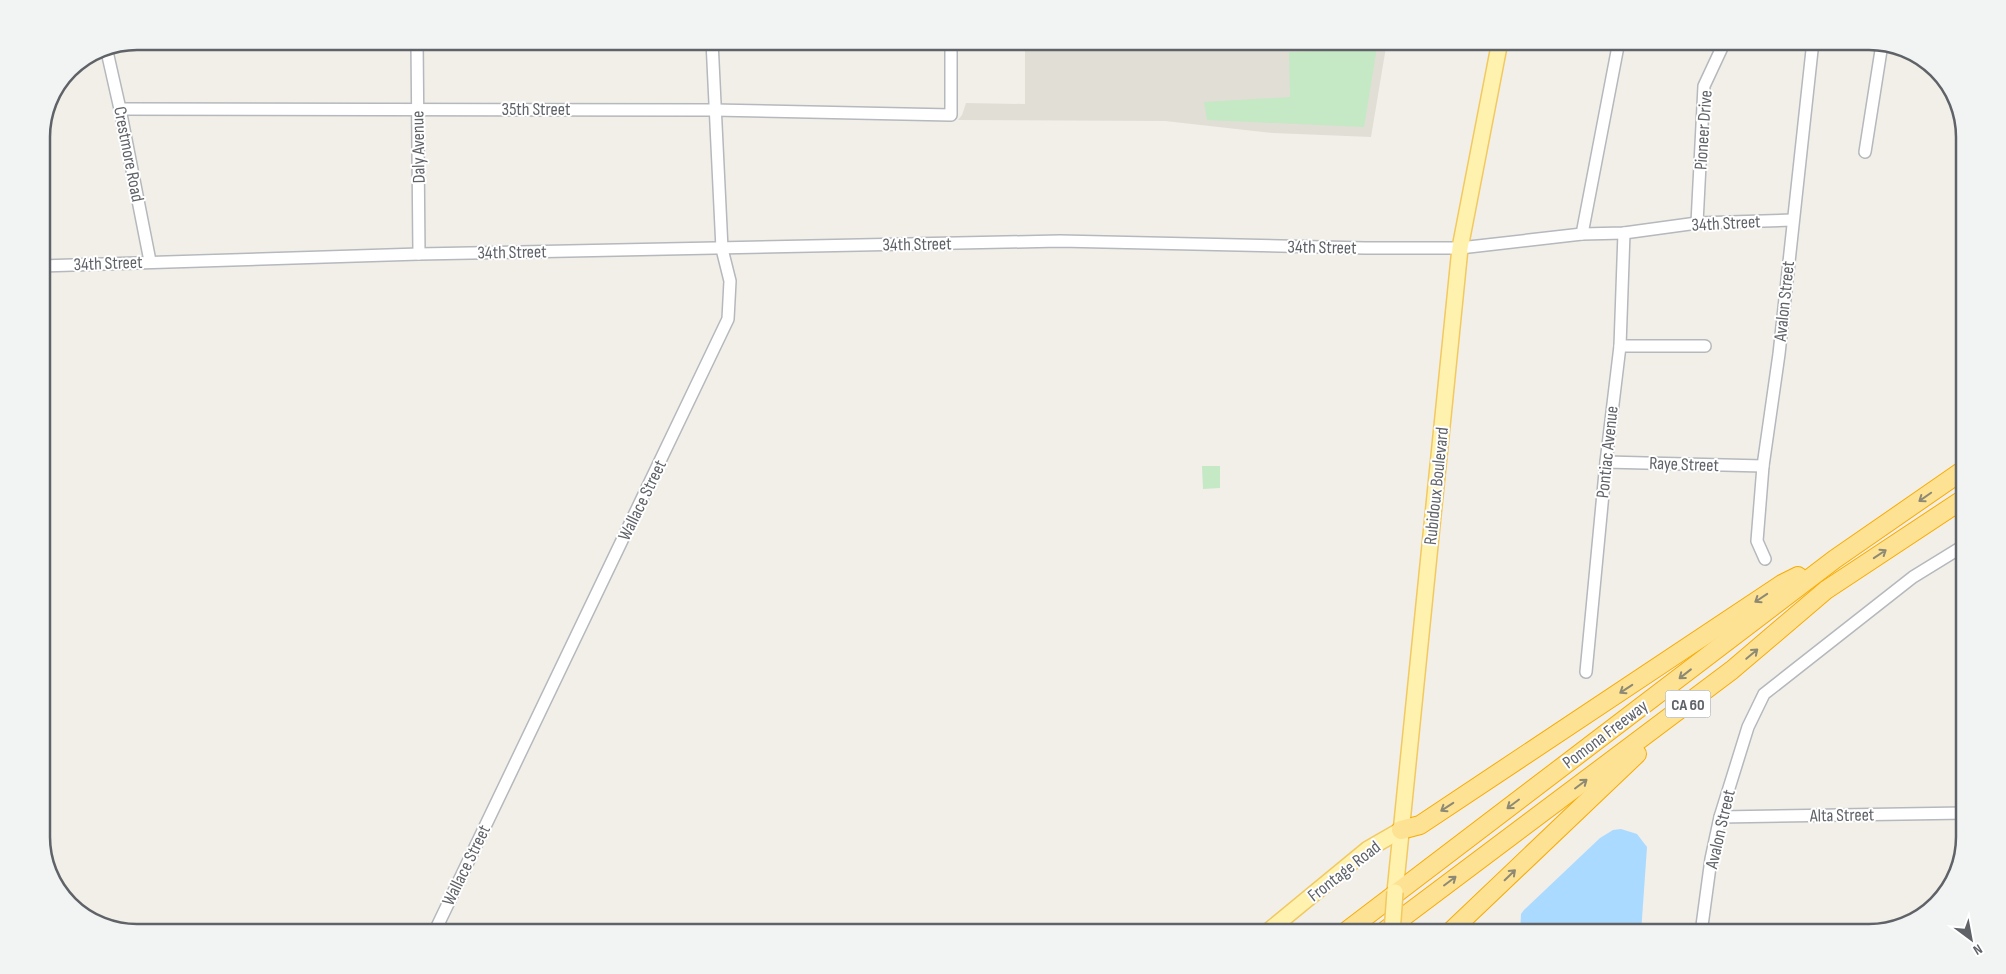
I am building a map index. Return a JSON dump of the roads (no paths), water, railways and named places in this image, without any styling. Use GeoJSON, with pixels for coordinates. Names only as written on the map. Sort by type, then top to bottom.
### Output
{"type":"FeatureCollection","features":[{"type":"Feature","properties":{"kind":"highway","name":"Pomona Freeway"},"geometry":{"type":"LineString","coordinates":[[1356,924],[1835,559],[1956,475]]}},
{"type":"Feature","properties":{"kind":"highway","name":"Pomona Freeway"},"geometry":{"type":"LineString","coordinates":[[1394,924],[1732,670],[1826,590],[1956,504]]}},
{"type":"Feature","properties":{"kind":"highway"},"geometry":{"type":"LineString","coordinates":[[1401,830],[1420,825],[1782,584],[1835,559]]}},
{"type":"Feature","properties":{"kind":"highway"},"geometry":{"type":"LineString","coordinates":[[1458,924],[1635,756],[1732,670]]}},
{"type":"Feature","properties":{"kind":"main road","name":"Rubidoux Boulevard"},"geometry":{"type":"LineString","coordinates":[[1393,924],[1397,860],[1460,248],[1498,50]]}},
{"type":"Feature","properties":{"kind":"main road","name":"Frontage Road"},"geometry":{"type":"LineString","coordinates":[[1277,924],[1368,849],[1401,830]]}},
{"type":"Feature","properties":{"kind":"street","name":"Daly Avenue"},"geometry":{"type":"LineString","coordinates":[[417,50],[419,254]]}},
{"type":"Feature","properties":{"kind":"street","name":"Wallace Street"},"geometry":{"type":"LineString","coordinates":[[438,924],[728,319],[730,280],[722,249],[712,50]]}},
{"type":"Feature","properties":{"kind":"street","name":"35th Street"},"geometry":{"type":"LineString","coordinates":[[120,109],[714,110],[951,115],[951,50]]}},
{"type":"Feature","properties":{"kind":"street"},"geometry":{"type":"LineString","coordinates":[[1582,234],[1617,50]]}},
{"type":"Feature","properties":{"kind":"street","name":"Pioneer Drive"},"geometry":{"type":"LineString","coordinates":[[1697,223],[1704,86],[1721,50]]}},
{"type":"Feature","properties":{"kind":"street","name":"Avalon Street"},"geometry":{"type":"LineString","coordinates":[[1765,559],[1757,541],[1763,466],[1779,354],[1792,220],[1812,50]]}},
{"type":"Feature","properties":{"kind":"street"},"geometry":{"type":"LineString","coordinates":[[1865,152],[1881,51]]}},
{"type":"Feature","properties":{"kind":"street","name":"Crestmore Road"},"geometry":{"type":"LineString","coordinates":[[108,56],[150,261]]}},
{"type":"Feature","properties":{"kind":"street","name":"34th Street"},"geometry":{"type":"LineString","coordinates":[[50,266],[419,254],[1060,241],[1365,248],[1460,248],[1582,234],[1624,233],[1697,223],[1792,220]]}},
{"type":"Feature","properties":{"kind":"street","name":"Pontiac Avenue"},"geometry":{"type":"LineString","coordinates":[[1586,672],[1606,462],[1620,346],[1624,233]]}},
{"type":"Feature","properties":{"kind":"street"},"geometry":{"type":"LineString","coordinates":[[1620,346],[1705,346]]}},
{"type":"Feature","properties":{"kind":"street","name":"Raye Street"},"geometry":{"type":"LineString","coordinates":[[1606,462],[1763,466]]}},
{"type":"Feature","properties":{"kind":"street","name":"Avalon Street"},"geometry":{"type":"LineString","coordinates":[[1703,924],[1711,859],[1720,817],[1748,727],[1764,694],[1913,577],[1956,551]]}},
{"type":"Feature","properties":{"kind":"street","name":"Alta Street"},"geometry":{"type":"LineString","coordinates":[[1720,817],[1956,813]]}},
{"type":"Feature","properties":{"kind":"water"},"geometry":{"type":"Polygon","coordinates":[[[1621,829],[1637,834],[1647,847],[1642,924],[1520,924],[1521,914],[1524,910],[1600,838],[1613,830],[1621,829]]]}}]}
